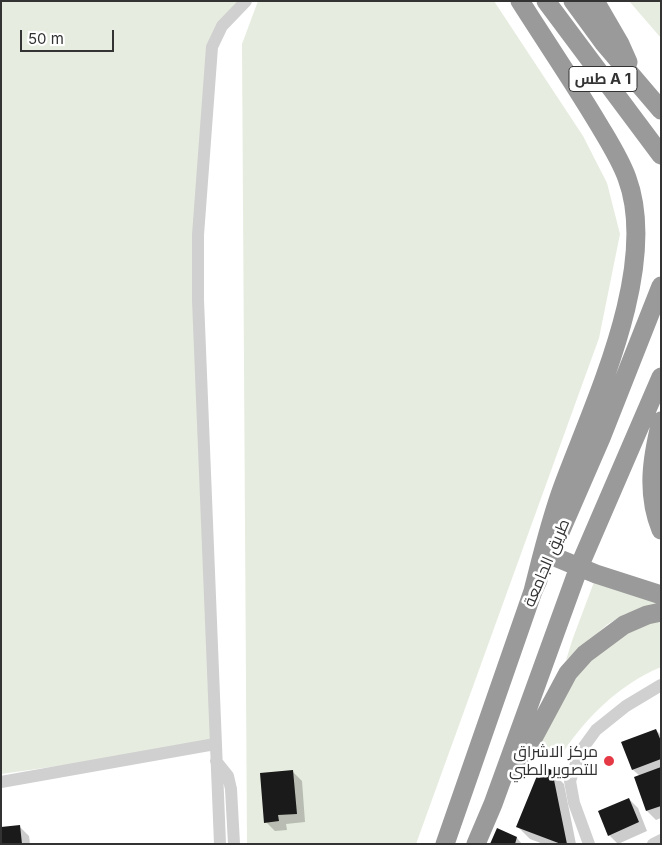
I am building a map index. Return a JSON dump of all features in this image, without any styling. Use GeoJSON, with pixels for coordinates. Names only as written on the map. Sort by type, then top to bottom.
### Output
{"type":"FeatureCollection","features":[{"type":"Feature","properties":{"kind":"highway"},"geometry":{"type":"LineString","coordinates":[[520,1],[590,109],[621,162],[628,180],[636,221],[635,267],[625,312],[605,375],[562,488],[532,591]]}},
{"type":"Feature","properties":{"kind":"highway","name":"طس A 1"},"geometry":{"type":"LineString","coordinates":[[546,1],[661,155]]}},
{"type":"Feature","properties":{"kind":"highway"},"geometry":{"type":"LineString","coordinates":[[573,1],[635,82],[661,110]]}},
{"type":"Feature","properties":{"kind":"highway"},"geometry":{"type":"LineString","coordinates":[[595,1],[620,44],[635,82]]}},
{"type":"Feature","properties":{"kind":"highway","name":"طريق الجامعة"},"geometry":{"type":"LineString","coordinates":[[445,844],[532,591],[550,555],[601,438],[661,286]]}},
{"type":"Feature","properties":{"kind":"highway","name":"طريق الجامعة"},"geometry":{"type":"LineString","coordinates":[[476,844],[493,804],[579,567],[661,377]]}},
{"type":"Feature","properties":{"kind":"highway"},"geometry":{"type":"LineString","coordinates":[[661,421],[650,478],[655,515],[661,530]]}},
{"type":"Feature","properties":{"kind":"highway"},"geometry":{"type":"LineString","coordinates":[[550,555],[638,589],[661,595]]}},
{"type":"Feature","properties":{"kind":"highway"},"geometry":{"type":"LineString","coordinates":[[493,804],[516,770],[568,673],[585,654],[624,625],[647,615],[661,612]]}},
{"type":"Feature","properties":{"kind":"street"},"geometry":{"type":"LineString","coordinates":[[220,844],[198,300],[198,235],[212,47],[222,26],[246,1]]}},
{"type":"Feature","properties":{"kind":"street"},"geometry":{"type":"LineString","coordinates":[[589,844],[574,804],[570,780],[580,752],[596,730],[626,706],[661,685]]}},
{"type":"Feature","properties":{"kind":"street"},"geometry":{"type":"LineString","coordinates":[[1,782],[215,744]]}},
{"type":"Feature","properties":{"kind":"street"},"geometry":{"type":"LineString","coordinates":[[216,761],[228,776],[231,789],[234,844]]}},
{"type":"Feature","properties":{"kind":"street"},"geometry":{"type":"LineString","coordinates":[[653,844],[661,840]]}},
{"type":"Feature","properties":{"kind":"shaded area"},"geometry":{"type":"Polygon","coordinates":[[[1,1],[246,1],[212,47],[198,235],[215,744],[1,774],[1,1]]]}},
{"type":"Feature","properties":{"kind":"shaded area"},"geometry":{"type":"Polygon","coordinates":[[[258,1],[494,1],[583,136],[607,183],[620,234],[599,338],[416,844],[247,844],[242,44],[258,1]]]}},
{"type":"Feature","properties":{"kind":"shaded area"},"geometry":{"type":"Polygon","coordinates":[[[629,1],[661,1],[661,38],[629,1]]]}},
{"type":"Feature","properties":{"kind":"shaded area"},"geometry":{"type":"Polygon","coordinates":[[[594,582],[661,604],[625,614],[608,624],[566,660],[573,638],[594,582]]]}},
{"type":"Feature","properties":{"kind":"shaded area"},"geometry":{"type":"Polygon","coordinates":[[[661,618],[661,667],[630,683],[603,705],[590,717],[559,759],[541,759],[540,730],[565,686],[606,643],[661,618]]]}},
{"type":"Feature","properties":{"kind":"building"},"geometry":{"type":"Polygon","coordinates":[[[656,729],[661,741],[661,759],[632,770],[621,742],[656,729]]]}},
{"type":"Feature","properties":{"kind":"building"},"geometry":{"type":"Polygon","coordinates":[[[541,766],[552,770],[567,844],[561,844],[516,827],[541,766]]]}},
{"type":"Feature","properties":{"kind":"building"},"geometry":{"type":"Polygon","coordinates":[[[661,767],[661,806],[646,811],[634,777],[661,767]]]}},
{"type":"Feature","properties":{"kind":"building"},"geometry":{"type":"Polygon","coordinates":[[[293,770],[297,814],[278,815],[279,821],[264,823],[260,773],[293,770]]]}},
{"type":"Feature","properties":{"kind":"building"},"geometry":{"type":"Polygon","coordinates":[[[629,798],[639,822],[608,836],[598,811],[629,798]]]}},
{"type":"Feature","properties":{"kind":"building"},"geometry":{"type":"Polygon","coordinates":[[[20,825],[22,844],[1,844],[1,827],[20,825]]]}},
{"type":"Feature","properties":{"kind":"building"},"geometry":{"type":"Polygon","coordinates":[[[497,828],[517,837],[515,844],[490,844],[497,828]]]}},
{"type":"Feature","properties":{"kind":"place","name":"مركز الاشراق للتصوير الطبي"},"geometry":{"type":"Point","coordinates":[609,761]}}]}
